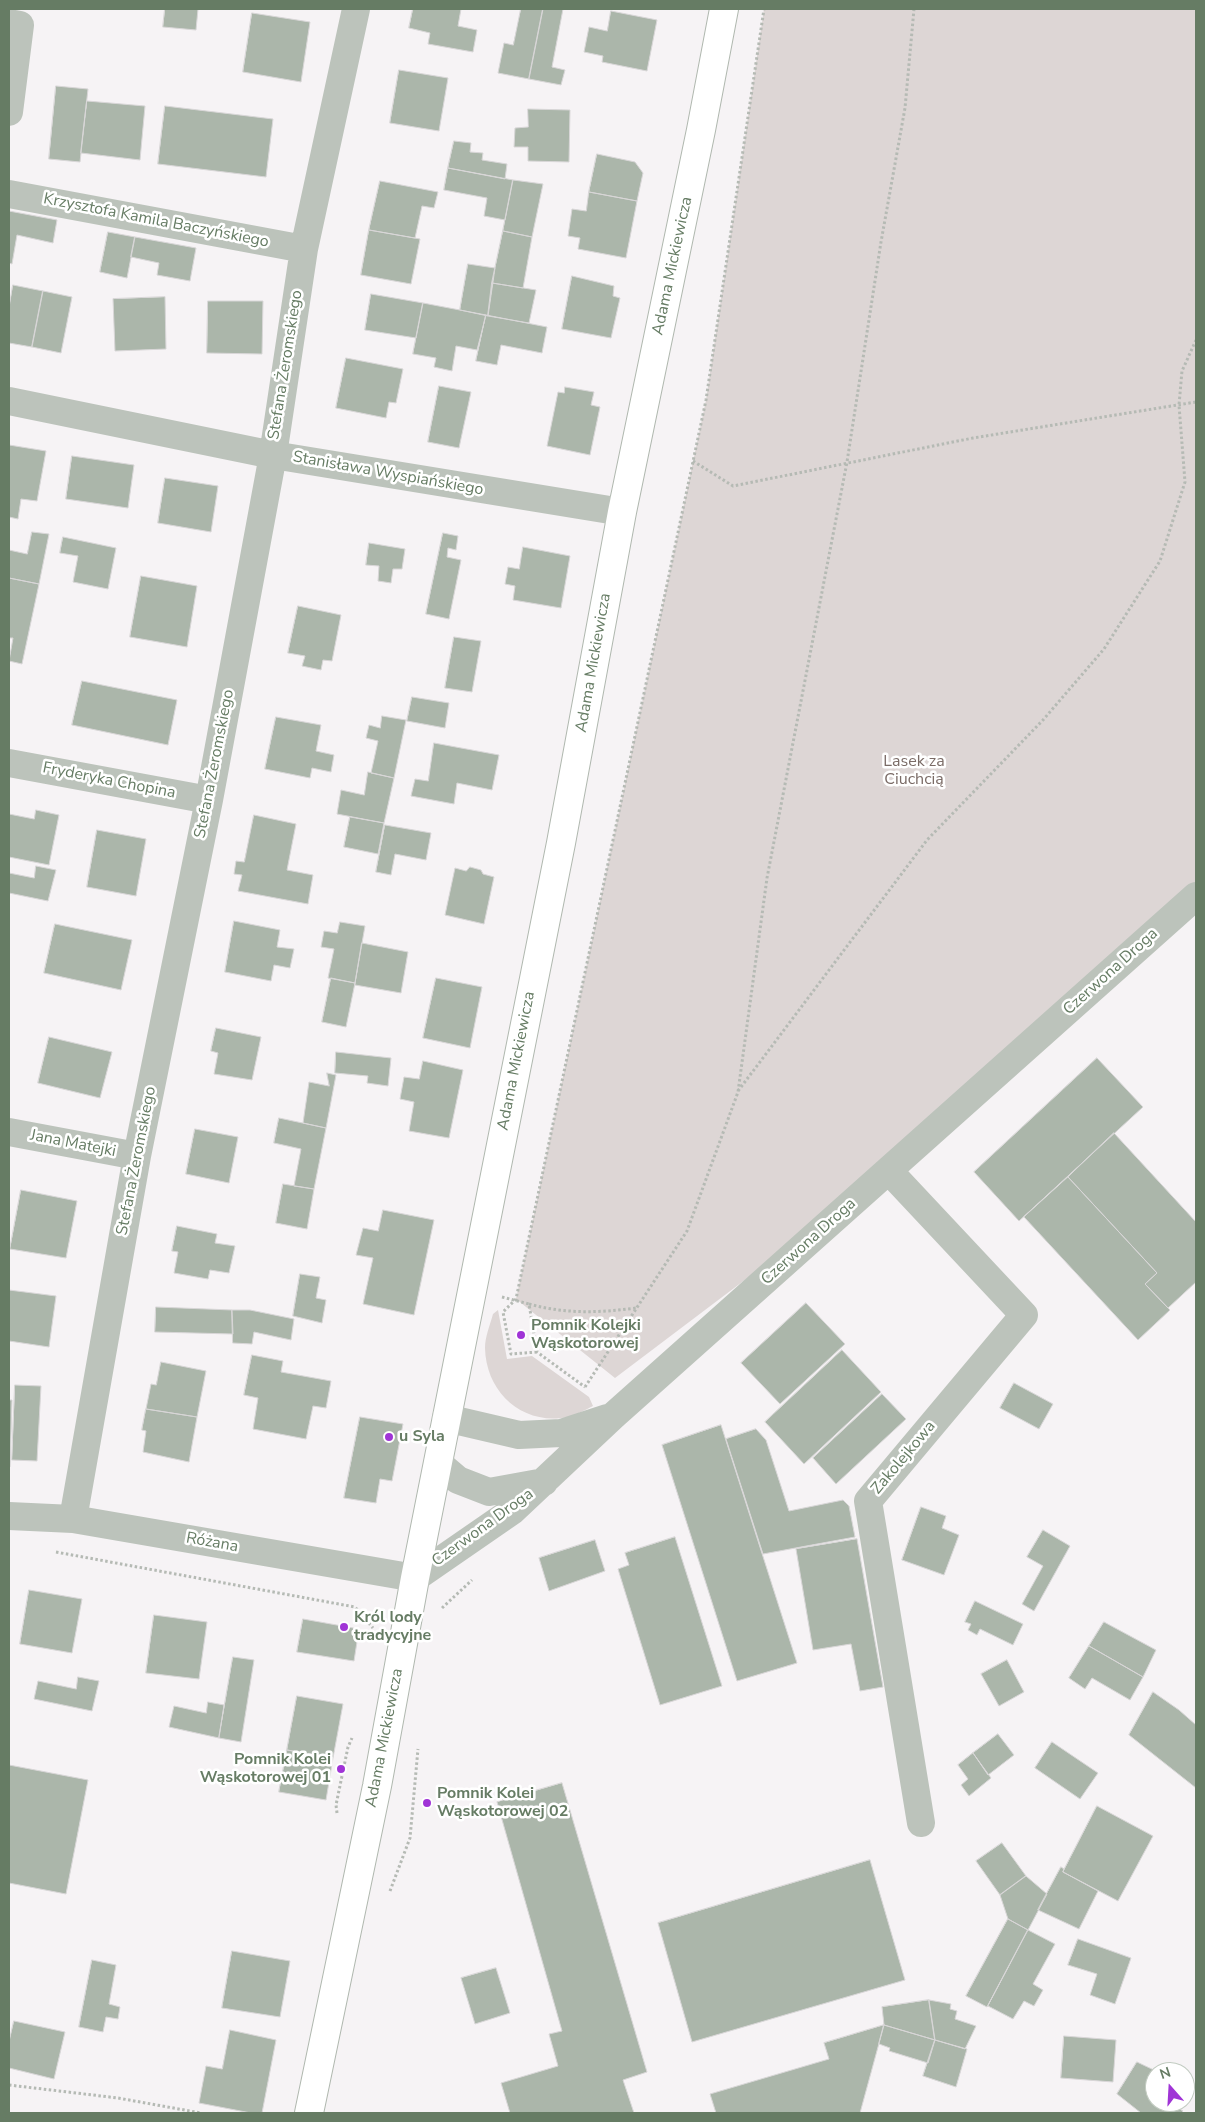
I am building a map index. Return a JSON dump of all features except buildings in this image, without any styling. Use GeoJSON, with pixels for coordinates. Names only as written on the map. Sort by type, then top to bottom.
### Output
{"type":"FeatureCollection","features":[{"type":"Feature","properties":{"kind":"main road","name":"Adama Mickiewicza"},"geometry":{"type":"LineString","coordinates":[[309,2113],[377,1786],[446,1418],[559,852],[622,512],[701,130],[724,9]]}},
{"type":"Feature","properties":{"kind":"street","name":"Stefana Żeromskiego"},"geometry":{"type":"LineString","coordinates":[[73,1519],[137,1156],[209,800],[273,455],[304,249],[356,9]]}},
{"type":"Feature","properties":{"kind":"street"},"geometry":{"type":"LineString","coordinates":[[9,23],[20,25],[9,112]]}},
{"type":"Feature","properties":{"kind":"street","name":"Krzysztofa Kamila Baczyńskiego"},"geometry":{"type":"LineString","coordinates":[[9,194],[304,249]]}},
{"type":"Feature","properties":{"kind":"street","name":"Stanisława Wyspiańskiego"},"geometry":{"type":"LineString","coordinates":[[9,401],[273,455],[622,512]]}},
{"type":"Feature","properties":{"kind":"street","name":"Fryderyka Chopina"},"geometry":{"type":"LineString","coordinates":[[9,763],[209,800]]}},
{"type":"Feature","properties":{"kind":"street","name":"Czerwona Droga"},"geometry":{"type":"LineString","coordinates":[[415,1578],[512,1511],[613,1416],[1196,896]]}},
{"type":"Feature","properties":{"kind":"street","name":"Jana Matejki"},"geometry":{"type":"LineString","coordinates":[[9,1132],[137,1156]]}},
{"type":"Feature","properties":{"kind":"street","name":"Zakolejkowa"},"geometry":{"type":"LineString","coordinates":[[889,1171],[1024,1315],[868,1501],[921,1823]]}},
{"type":"Feature","properties":{"kind":"street"},"geometry":{"type":"LineString","coordinates":[[446,1418],[519,1435],[561,1433],[613,1416]]}},
{"type":"Feature","properties":{"kind":"street"},"geometry":{"type":"LineString","coordinates":[[438,1463],[458,1480],[489,1492],[544,1482]]}},
{"type":"Feature","properties":{"kind":"street","name":"Różana"},"geometry":{"type":"LineString","coordinates":[[9,1516],[73,1519],[415,1578]]}},
{"type":"Feature","properties":{"kind":"path"},"geometry":{"type":"LineString","coordinates":[[764,9],[706,400],[516,1299],[503,1312],[511,1354],[537,1352],[585,1387],[687,1231],[738,1092],[767,878],[847,462],[881,242],[905,108],[914,9]]}},
{"type":"Feature","properties":{"kind":"path"},"geometry":{"type":"LineString","coordinates":[[738,1092],[927,840],[1043,720],[1104,649],[1160,561],[1185,482],[1180,405],[1182,371],[1196,340]]}},
{"type":"Feature","properties":{"kind":"path"},"geometry":{"type":"LineString","coordinates":[[693,461],[733,486],[973,438],[1196,402]]}},
{"type":"Feature","properties":{"kind":"path"},"geometry":{"type":"LineString","coordinates":[[516,1299],[529,1304],[566,1312],[604,1313],[636,1308]]}},
{"type":"Feature","properties":{"kind":"path"},"geometry":{"type":"LineString","coordinates":[[529,1304],[537,1352]]}},
{"type":"Feature","properties":{"kind":"path"},"geometry":{"type":"LineString","coordinates":[[48,1551],[355,1607],[374,1630]]}},
{"type":"Feature","properties":{"kind":"path"},"geometry":{"type":"LineString","coordinates":[[9,2085],[118,2098],[201,2113]]}},
{"type":"Feature","properties":{"kind":"green space","name":"Lasek za Ciuchcią"},"geometry":{"type":"Polygon","coordinates":[[[764,9],[1196,9],[1196,896],[889,1171],[615,1378],[516,1299],[706,400],[764,9]]]}},
{"type":"Feature","properties":{"kind":"green space"},"geometry":{"type":"Polygon","coordinates":[[[498,1310],[507,1359],[532,1356],[589,1397],[593,1406],[568,1417],[552,1418],[536,1416],[522,1411],[510,1403],[492,1379],[487,1364],[486,1340],[493,1314],[498,1310]]]}},
{"type":"Feature","properties":{"kind":"place","name":"Pomnik Kolejki Wąskotorowej"},"geometry":{"type":"Point","coordinates":[521,1335]}},
{"type":"Feature","properties":{"kind":"place","name":"u Syla"},"geometry":{"type":"Point","coordinates":[389,1437]}},
{"type":"Feature","properties":{"kind":"place","name":"Król lody tradycyjne"},"geometry":{"type":"Point","coordinates":[344,1627]}},
{"type":"Feature","properties":{"kind":"place","name":"Pomnik Kolei Wąskotorowej 01"},"geometry":{"type":"Point","coordinates":[341,1769]}},
{"type":"Feature","properties":{"kind":"place","name":"Pomnik Kolei Wąskotorowej 02"},"geometry":{"type":"Point","coordinates":[427,1803]}}]}
